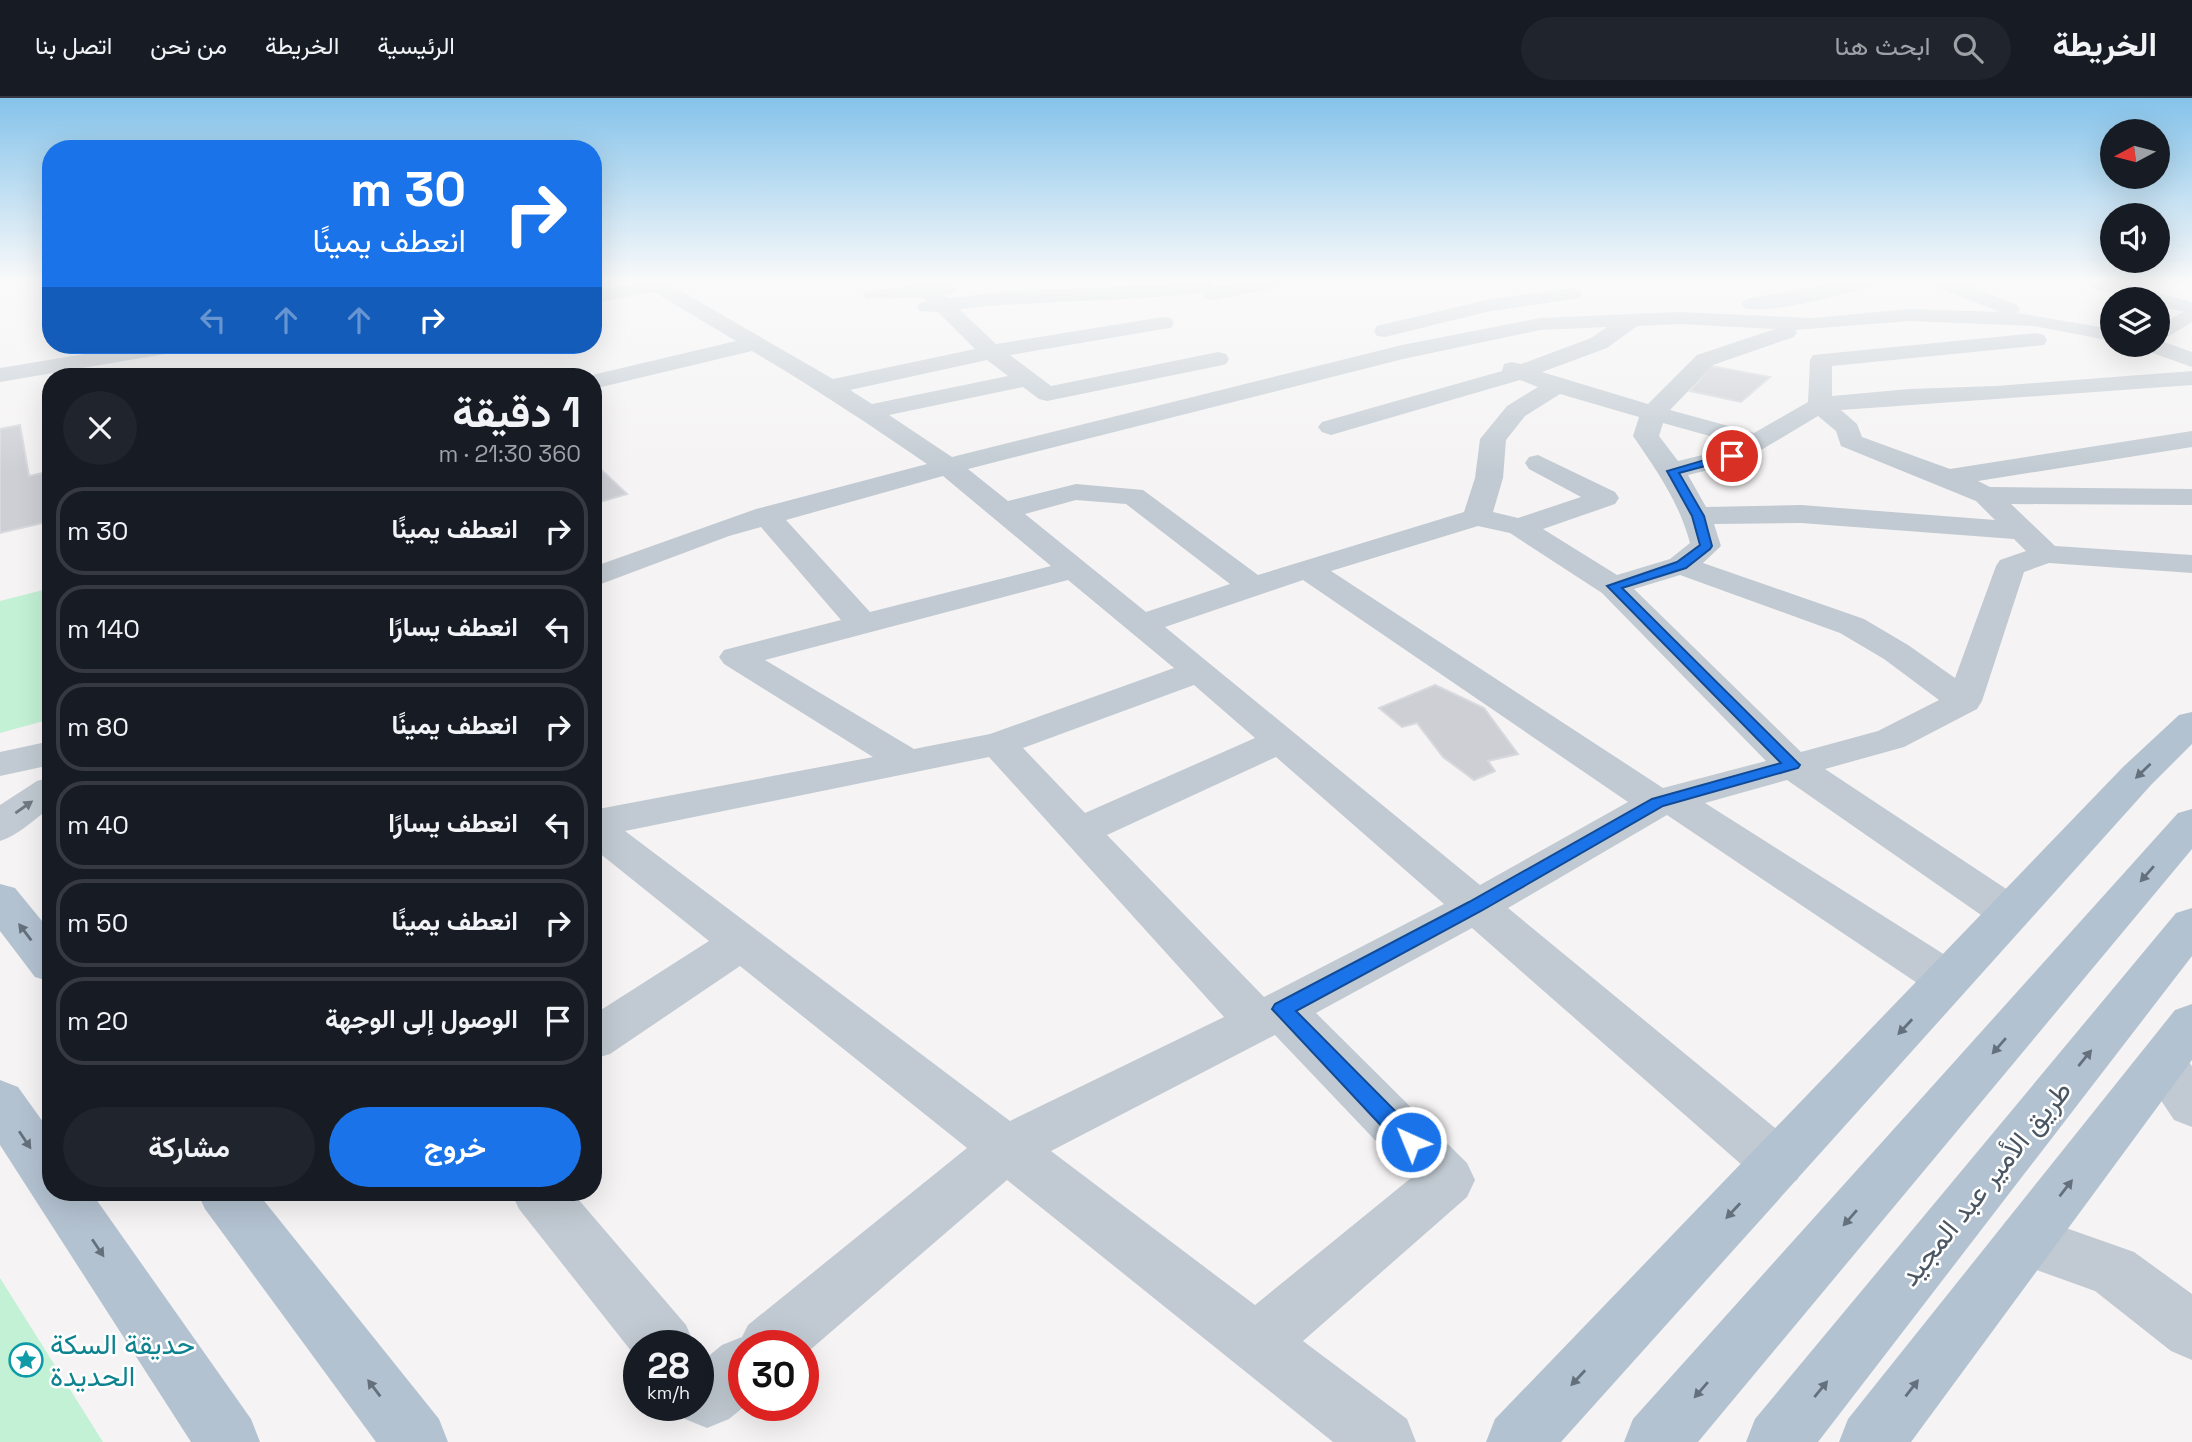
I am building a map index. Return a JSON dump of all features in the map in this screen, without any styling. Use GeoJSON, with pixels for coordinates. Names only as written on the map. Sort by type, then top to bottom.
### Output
{"type":"FeatureCollection","features":[{"type":"Feature","properties":{"kind":"main road"},"geometry":{"type":"LineString","coordinates":[[1518,1442],[2137,776],[2192,723]]}},
{"type":"Feature","properties":{"kind":"main road"},"geometry":{"type":"LineString","coordinates":[[1656,1442],[2192,822]]}},
{"type":"Feature","properties":{"kind":"main road"},"geometry":{"type":"LineString","coordinates":[[0,899],[42,953]]}},
{"type":"Feature","properties":{"kind":"main road","name":"طريق الأمير عبد المجيد"},"geometry":{"type":"LineString","coordinates":[[1778,1442],[2192,925]]}},
{"type":"Feature","properties":{"kind":"main road"},"geometry":{"type":"LineString","coordinates":[[1871,1442],[2026,1240],[2182,1064]]}},
{"type":"Feature","properties":{"kind":"main road"},"geometry":{"type":"LineString","coordinates":[[0,1102],[42,1165]]}},
{"type":"Feature","properties":{"kind":"main road"},"geometry":{"type":"LineString","coordinates":[[66,1201],[228,1442]]}},
{"type":"Feature","properties":{"kind":"main road"},"geometry":{"type":"LineString","coordinates":[[231,1201],[416,1442]]}},
{"type":"Feature","properties":{"kind":"street"},"geometry":{"type":"LineString","coordinates":[[602,380],[746,346]]}},
{"type":"Feature","properties":{"kind":"street"},"geometry":{"type":"LineString","coordinates":[[762,346],[830,387],[865,413],[948,466],[1199,671],[1778,1163]]}},
{"type":"Feature","properties":{"kind":"street"},"geometry":{"type":"LineString","coordinates":[[984,346],[1047,394],[1218,359]]}},
{"type":"Feature","properties":{"kind":"street"},"geometry":{"type":"LineString","coordinates":[[830,387],[1029,346]]}},
{"type":"Feature","properties":{"kind":"street"},"geometry":{"type":"LineString","coordinates":[[1197,346],[1265,387]]}},
{"type":"Feature","properties":{"kind":"street"},"geometry":{"type":"LineString","coordinates":[[602,575],[766,515],[948,466],[1402,352],[1437,346]]}},
{"type":"Feature","properties":{"kind":"street"},"geometry":{"type":"LineString","coordinates":[[1464,346],[1519,373],[1558,386],[1755,441]]}},
{"type":"Feature","properties":{"kind":"street"},"geometry":{"type":"LineString","coordinates":[[1331,427],[1519,373],[1595,346]]}},
{"type":"Feature","properties":{"kind":"street"},"geometry":{"type":"LineString","coordinates":[[1613,586],[1681,565],[1706,546],[1698,516],[1672,471],[1646,436],[1653,413],[1706,360],[1748,346]]}},
{"type":"Feature","properties":{"kind":"street"},"geometry":{"type":"LineString","coordinates":[[1820,405],[1822,360],[1975,346]]}},
{"type":"Feature","properties":{"kind":"street"},"geometry":{"type":"LineString","coordinates":[[2170,352],[2192,360]]}},
{"type":"Feature","properties":{"kind":"street"},"geometry":{"type":"LineString","coordinates":[[1897,353],[1996,393]]}},
{"type":"Feature","properties":{"kind":"street"},"geometry":{"type":"LineString","coordinates":[[0,365],[64,354]]}},
{"type":"Feature","properties":{"kind":"street"},"geometry":{"type":"LineString","coordinates":[[0,375],[124,354]]}},
{"type":"Feature","properties":{"kind":"street"},"geometry":{"type":"LineString","coordinates":[[1672,471],[1732,456],[1820,405],[2192,378]]}},
{"type":"Feature","properties":{"kind":"street"},"geometry":{"type":"LineString","coordinates":[[865,413],[1027,379]]}},
{"type":"Feature","properties":{"kind":"street"},"geometry":{"type":"LineString","coordinates":[[1477,517],[1489,478],[1493,439],[1516,411],[1558,386]]}},
{"type":"Feature","properties":{"kind":"street"},"geometry":{"type":"LineString","coordinates":[[1820,405],[1848,429],[1850,441],[1986,495],[2034,543]]}},
{"type":"Feature","properties":{"kind":"street"},"geometry":{"type":"LineString","coordinates":[[1948,478],[2192,439]]}},
{"type":"Feature","properties":{"kind":"street"},"geometry":{"type":"LineString","coordinates":[[1520,527],[1605,498],[1538,463]]}},
{"type":"Feature","properties":{"kind":"street"},"geometry":{"type":"LineString","coordinates":[[1003,511],[1076,492],[1133,496],[1253,586]]}},
{"type":"Feature","properties":{"kind":"street"},"geometry":{"type":"LineString","coordinates":[[1986,495],[2192,497]]}},
{"type":"Feature","properties":{"kind":"street"},"geometry":{"type":"LineString","coordinates":[[1698,516],[1801,514],[2192,564]]}},
{"type":"Feature","properties":{"kind":"street"},"geometry":{"type":"LineString","coordinates":[[766,515],[863,624]]}},
{"type":"Feature","properties":{"kind":"street"},"geometry":{"type":"LineString","coordinates":[[1141,624],[1253,586],[1477,517],[1520,527],[1613,586],[1792,765],[2010,913]]}},
{"type":"Feature","properties":{"kind":"street"},"geometry":{"type":"LineString","coordinates":[[788,1330],[1006,1148],[1270,1016],[1664,801],[1891,739],[1964,701],[2011,566],[2034,543]]}},
{"type":"Feature","properties":{"kind":"street"},"geometry":{"type":"LineString","coordinates":[[1681,565],[1852,626],[1885,645],[1964,701]]}},
{"type":"Feature","properties":{"kind":"street"},"geometry":{"type":"LineString","coordinates":[[909,762],[736,657],[1074,569]]}},
{"type":"Feature","properties":{"kind":"street"},"geometry":{"type":"LineString","coordinates":[[1307,569],[1664,801],[1948,980]]}},
{"type":"Feature","properties":{"kind":"street"},"geometry":{"type":"LineString","coordinates":[[602,824],[999,744],[1199,671]]}},
{"type":"Feature","properties":{"kind":"street"},"geometry":{"type":"LineString","coordinates":[[1080,831],[1280,740]]}},
{"type":"Feature","properties":{"kind":"street"},"geometry":{"type":"LineString","coordinates":[[999,744],[1080,831],[1270,1016],[1448,1180],[1256,1342]]}},
{"type":"Feature","properties":{"kind":"street"},"geometry":{"type":"LineString","coordinates":[[0,765],[42,755]]}},
{"type":"Feature","properties":{"kind":"street"},"geometry":{"type":"LineString","coordinates":[[0,827],[21,808],[42,795]]}},
{"type":"Feature","properties":{"kind":"street"},"geometry":{"type":"LineString","coordinates":[[602,833],[1384,1442]]}},
{"type":"Feature","properties":{"kind":"street"},"geometry":{"type":"LineString","coordinates":[[602,1034],[742,942]]}},
{"type":"Feature","properties":{"kind":"street"},"geometry":{"type":"LineString","coordinates":[[545,1201],[652,1330]]}},
{"type":"Feature","properties":{"kind":"street"},"geometry":{"type":"LineString","coordinates":[[2026,1240],[2113,1272],[2192,1330]]}},
{"type":"Feature","properties":{"kind":"street"},"geometry":{"type":"LineString","coordinates":[[714,1391],[728,1380]]}},
{"type":"Feature","properties":{"kind":"green space"},"geometry":{"type":"Polygon","coordinates":[[[42,590],[42,721],[0,733],[0,601],[42,590]]]}},
{"type":"Feature","properties":{"kind":"green space","name":"حديقة السكة الحديدة"},"geometry":{"type":"Polygon","coordinates":[[[0,1278],[103,1442],[0,1442],[0,1278]]]}},
{"type":"Feature","properties":{"kind":"building"},"geometry":{"type":"Polygon","coordinates":[[[1711,366],[1770,377],[1741,402],[1690,391],[1711,366]]]}},
{"type":"Feature","properties":{"kind":"building"},"geometry":{"type":"Polygon","coordinates":[[[20,425],[29,476],[42,473],[42,523],[0,533],[0,429],[20,425]]]}},
{"type":"Feature","properties":{"kind":"building"},"geometry":{"type":"Polygon","coordinates":[[[602,470],[627,494],[602,501],[602,470]]]}},
{"type":"Feature","properties":{"kind":"building"},"geometry":{"type":"Polygon","coordinates":[[[1435,685],[1484,708],[1518,754],[1488,761],[1495,771],[1474,780],[1443,757],[1417,723],[1402,727],[1379,708],[1435,685]]]}},
{"type":"Feature","properties":{"kind":"place","name":"حديقة السكة الحديدة"},"geometry":{"type":"Point","coordinates":[26,1360]}},
{"type":"Feature","properties":{"kind":"route"},"geometry":{"type":"LineString","coordinates":[[1411,1142],[1282,1009],[1475,906],[1657,803],[1792,765],[1613,586],[1681,565],[1706,546],[1698,516],[1672,471],[1732,456]]}}]}
